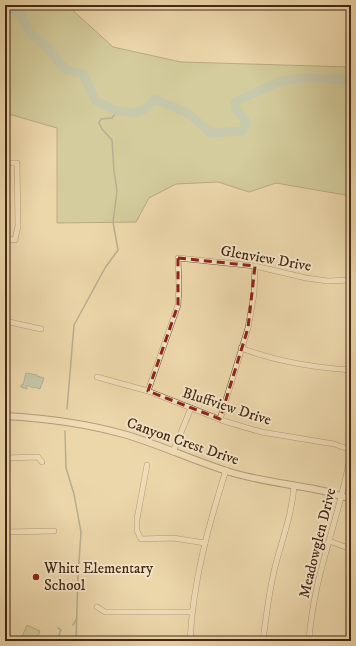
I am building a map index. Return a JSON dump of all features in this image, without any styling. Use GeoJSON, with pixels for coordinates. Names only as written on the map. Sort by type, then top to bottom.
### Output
{"type":"FeatureCollection","features":[{"type":"Feature","properties":{"kind":"street"},"geometry":{"type":"LineString","coordinates":[[5,163],[18,163],[18,226],[15,240],[5,239]]}},
{"type":"Feature","properties":{"kind":"street","name":"Glenview Drive"},"geometry":{"type":"LineString","coordinates":[[148,391],[178,305],[178,258],[255,266],[306,278],[328,281],[351,280]]}},
{"type":"Feature","properties":{"kind":"street"},"geometry":{"type":"LineString","coordinates":[[220,419],[252,311],[255,266]]}},
{"type":"Feature","properties":{"kind":"street"},"geometry":{"type":"LineString","coordinates":[[5,321],[41,329]]}},
{"type":"Feature","properties":{"kind":"street"},"geometry":{"type":"LineString","coordinates":[[351,336],[351,392]]}},
{"type":"Feature","properties":{"kind":"street"},"geometry":{"type":"LineString","coordinates":[[241,348],[264,357],[296,364],[350,370]]}},
{"type":"Feature","properties":{"kind":"street","name":"Bluffview Drive"},"geometry":{"type":"LineString","coordinates":[[97,377],[148,391],[220,419],[261,432],[334,444],[351,450]]}},
{"type":"Feature","properties":{"kind":"street"},"geometry":{"type":"LineString","coordinates":[[173,452],[191,408]]}},
{"type":"Feature","properties":{"kind":"street","name":"Canyon Crest Drive"},"geometry":{"type":"LineString","coordinates":[[5,416],[28,417],[95,427],[127,436],[207,465],[245,476],[320,490],[351,499]]}},
{"type":"Feature","properties":{"kind":"street","name":"Meadowglen Drive"},"geometry":{"type":"LineString","coordinates":[[309,641],[310,625],[320,571],[342,496],[351,450]]}},
{"type":"Feature","properties":{"kind":"street"},"geometry":{"type":"LineString","coordinates":[[5,458],[38,458],[42,462]]}},
{"type":"Feature","properties":{"kind":"street"},"geometry":{"type":"LineString","coordinates":[[147,465],[137,519],[137,531],[141,539],[173,538],[205,543]]}},
{"type":"Feature","properties":{"kind":"street"},"geometry":{"type":"LineString","coordinates":[[190,641],[192,612],[200,559],[226,470]]}},
{"type":"Feature","properties":{"kind":"street"},"geometry":{"type":"LineString","coordinates":[[263,641],[271,589],[282,539],[291,511],[294,486]]}},
{"type":"Feature","properties":{"kind":"street"},"geometry":{"type":"LineString","coordinates":[[5,532],[54,531]]}},
{"type":"Feature","properties":{"kind":"street"},"geometry":{"type":"LineString","coordinates":[[329,541],[351,549]]}},
{"type":"Feature","properties":{"kind":"street"},"geometry":{"type":"LineString","coordinates":[[97,607],[105,612],[192,612]]}},
{"type":"Feature","properties":{"kind":"highlighted area"},"geometry":{"type":"Polygon","coordinates":[[[178,258],[255,266],[248,328],[220,419],[148,391],[178,305],[178,258]]]}},
{"type":"Feature","properties":{"kind":"green space"},"geometry":{"type":"Polygon","coordinates":[[[5,5],[67,5],[113,47],[181,62],[351,67],[351,196],[276,183],[249,192],[218,182],[176,184],[149,198],[136,222],[57,223],[57,128],[5,113],[5,5]]]}},
{"type":"Feature","properties":{"kind":"green space"},"geometry":{"type":"Polygon","coordinates":[[[27,625],[40,631],[36,641],[26,641],[21,639],[27,625]]]}},
{"type":"Feature","properties":{"kind":"water"},"geometry":{"type":"Polygon","coordinates":[[[26,373],[44,378],[40,389],[27,385],[27,389],[21,387],[21,385],[23,385],[26,373]]]}},
{"type":"Feature","properties":{"kind":"waterway"},"geometry":{"type":"LineString","coordinates":[[5,7],[11,8],[21,15],[29,32],[43,43],[65,69],[83,74],[96,101],[117,111],[136,113],[144,109],[155,99],[189,114],[211,133],[242,131],[247,123],[236,109],[235,102],[283,80],[309,78],[351,80]]}},
{"type":"Feature","properties":{"kind":"waterway"},"geometry":{"type":"LineString","coordinates":[[67,409],[74,325],[105,268],[118,250],[113,222],[117,191],[112,140],[102,129],[99,123],[101,119],[112,118],[117,111]]}},
{"type":"Feature","properties":{"kind":"waterway"},"geometry":{"type":"LineString","coordinates":[[65,431],[66,468],[74,494],[81,532],[76,641]]}},
{"type":"Feature","properties":{"kind":"waterway"},"geometry":{"type":"LineString","coordinates":[[73,625],[77,618]]}},
{"type":"Feature","properties":{"kind":"waterway"},"geometry":{"type":"LineString","coordinates":[[58,628],[61,630],[58,641]]}},
{"type":"Feature","properties":{"kind":"place","name":"Whitt Elementary School"},"geometry":{"type":"Point","coordinates":[36,577]}}]}
